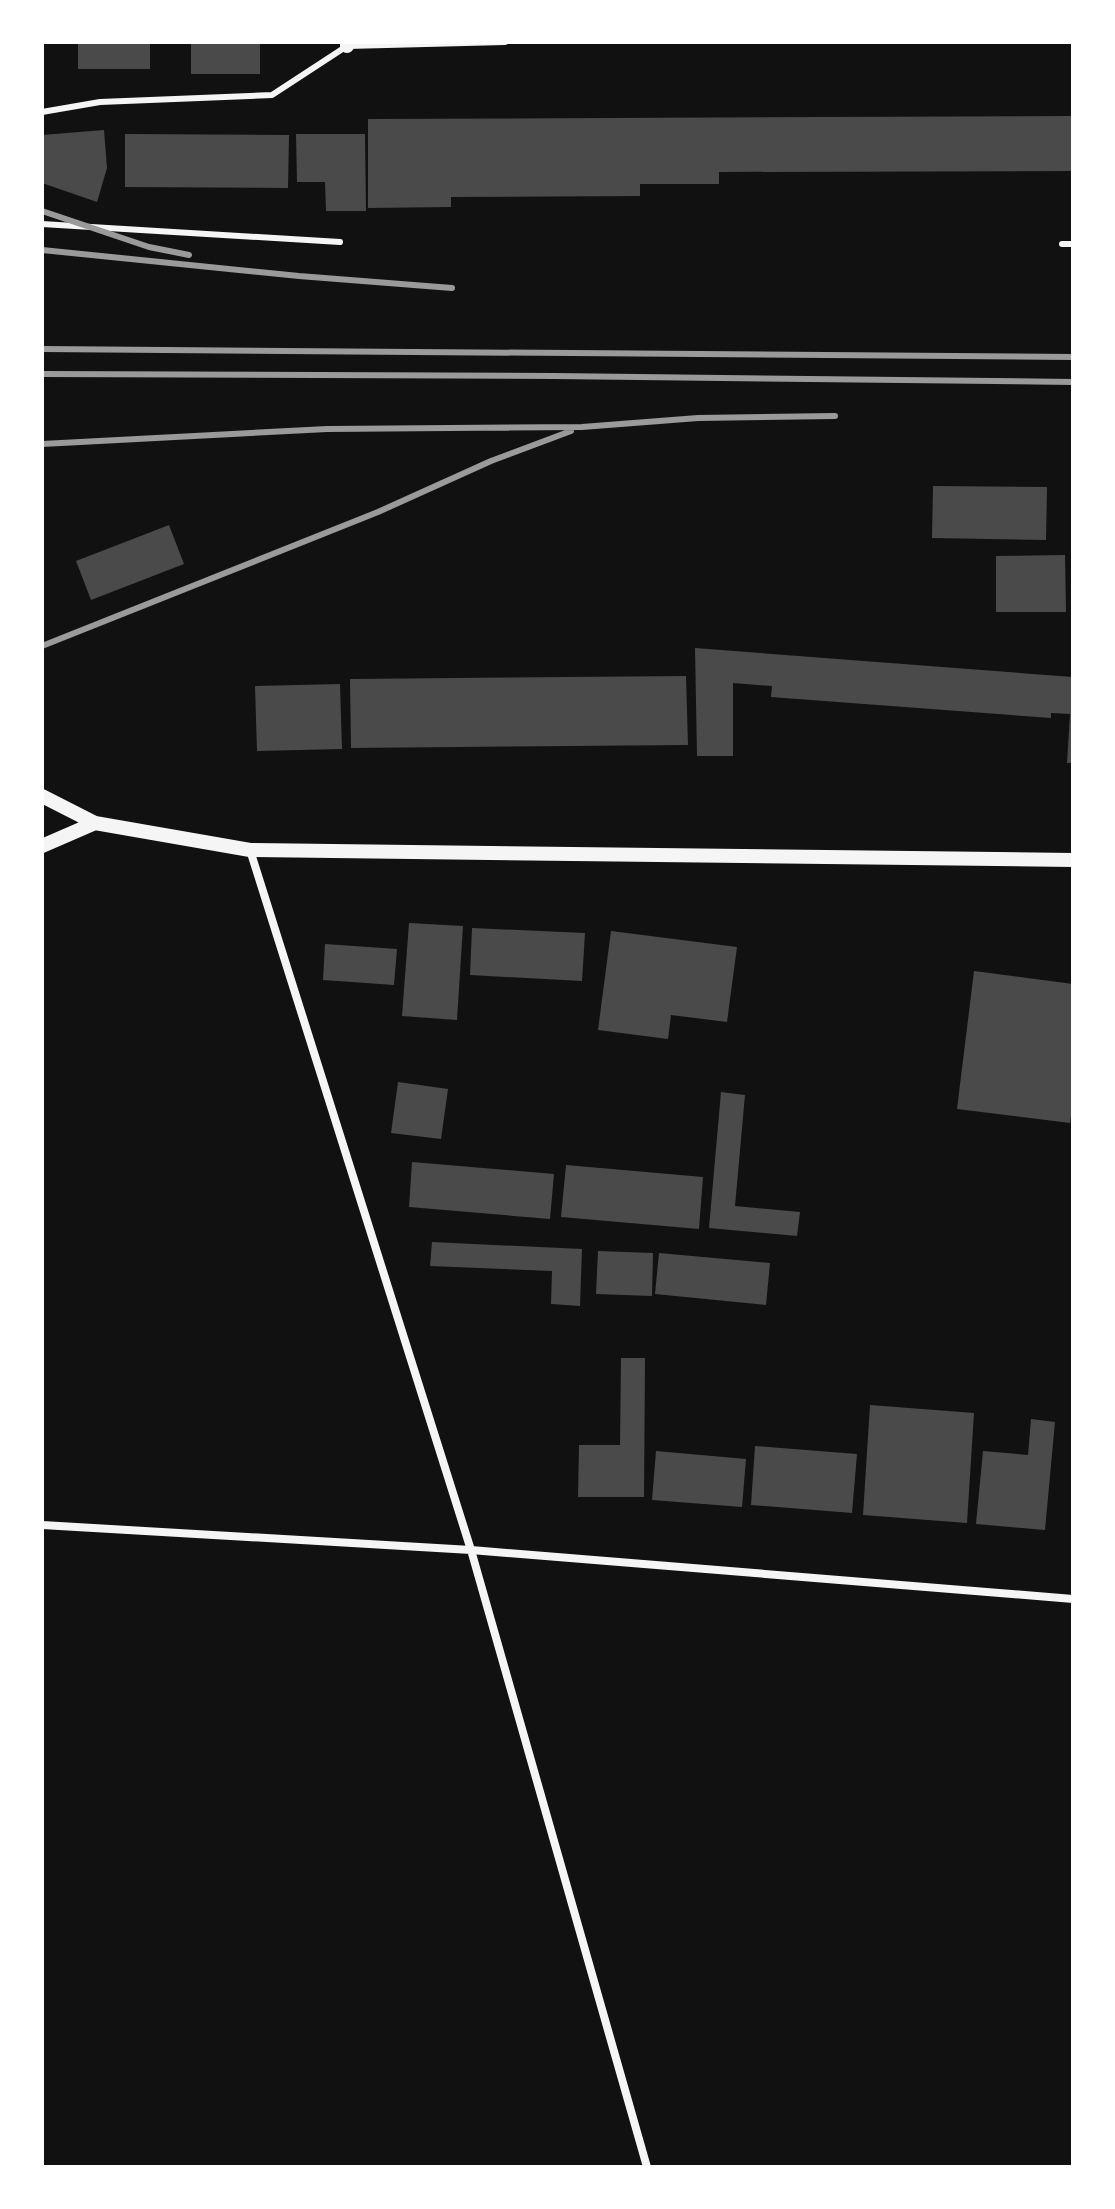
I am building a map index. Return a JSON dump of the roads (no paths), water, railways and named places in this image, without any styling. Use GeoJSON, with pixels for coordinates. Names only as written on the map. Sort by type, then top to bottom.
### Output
{"type":"FeatureCollection","features":[{"type":"Feature","properties":{"kind":"street"},"geometry":{"type":"LineString","coordinates":[[42,796],[95,823],[250,850],[1073,860]]}},
{"type":"Feature","properties":{"kind":"street"},"geometry":{"type":"LineString","coordinates":[[42,846],[95,823]]}},
{"type":"Feature","properties":{"kind":"street"},"geometry":{"type":"LineString","coordinates":[[250,850],[471,1550],[647,2167]]}},
{"type":"Feature","properties":{"kind":"street"},"geometry":{"type":"LineString","coordinates":[[42,1525],[471,1550],[1073,1599]]}},
{"type":"Feature","properties":{"kind":"lane"},"geometry":{"type":"LineString","coordinates":[[42,112],[100,102],[272,95],[347,44],[505,42]]}},
{"type":"Feature","properties":{"kind":"lane"},"geometry":{"type":"LineString","coordinates":[[42,224],[340,242]]}},
{"type":"Feature","properties":{"kind":"lane"},"geometry":{"type":"LineString","coordinates":[[1062,244],[1073,244]]}},
{"type":"Feature","properties":{"kind":"railway"},"geometry":{"type":"LineString","coordinates":[[42,211],[149,247],[189,255]]}},
{"type":"Feature","properties":{"kind":"railway"},"geometry":{"type":"LineString","coordinates":[[42,250],[452,288]]}},
{"type":"Feature","properties":{"kind":"railway"},"geometry":{"type":"LineString","coordinates":[[42,349],[1073,357]]}},
{"type":"Feature","properties":{"kind":"railway"},"geometry":{"type":"LineString","coordinates":[[42,374],[1073,382]]}},
{"type":"Feature","properties":{"kind":"railway"},"geometry":{"type":"LineString","coordinates":[[42,444],[327,429],[582,427],[698,418],[835,416]]}},
{"type":"Feature","properties":{"kind":"railway"},"geometry":{"type":"LineString","coordinates":[[42,646],[571,431]]}}]}
